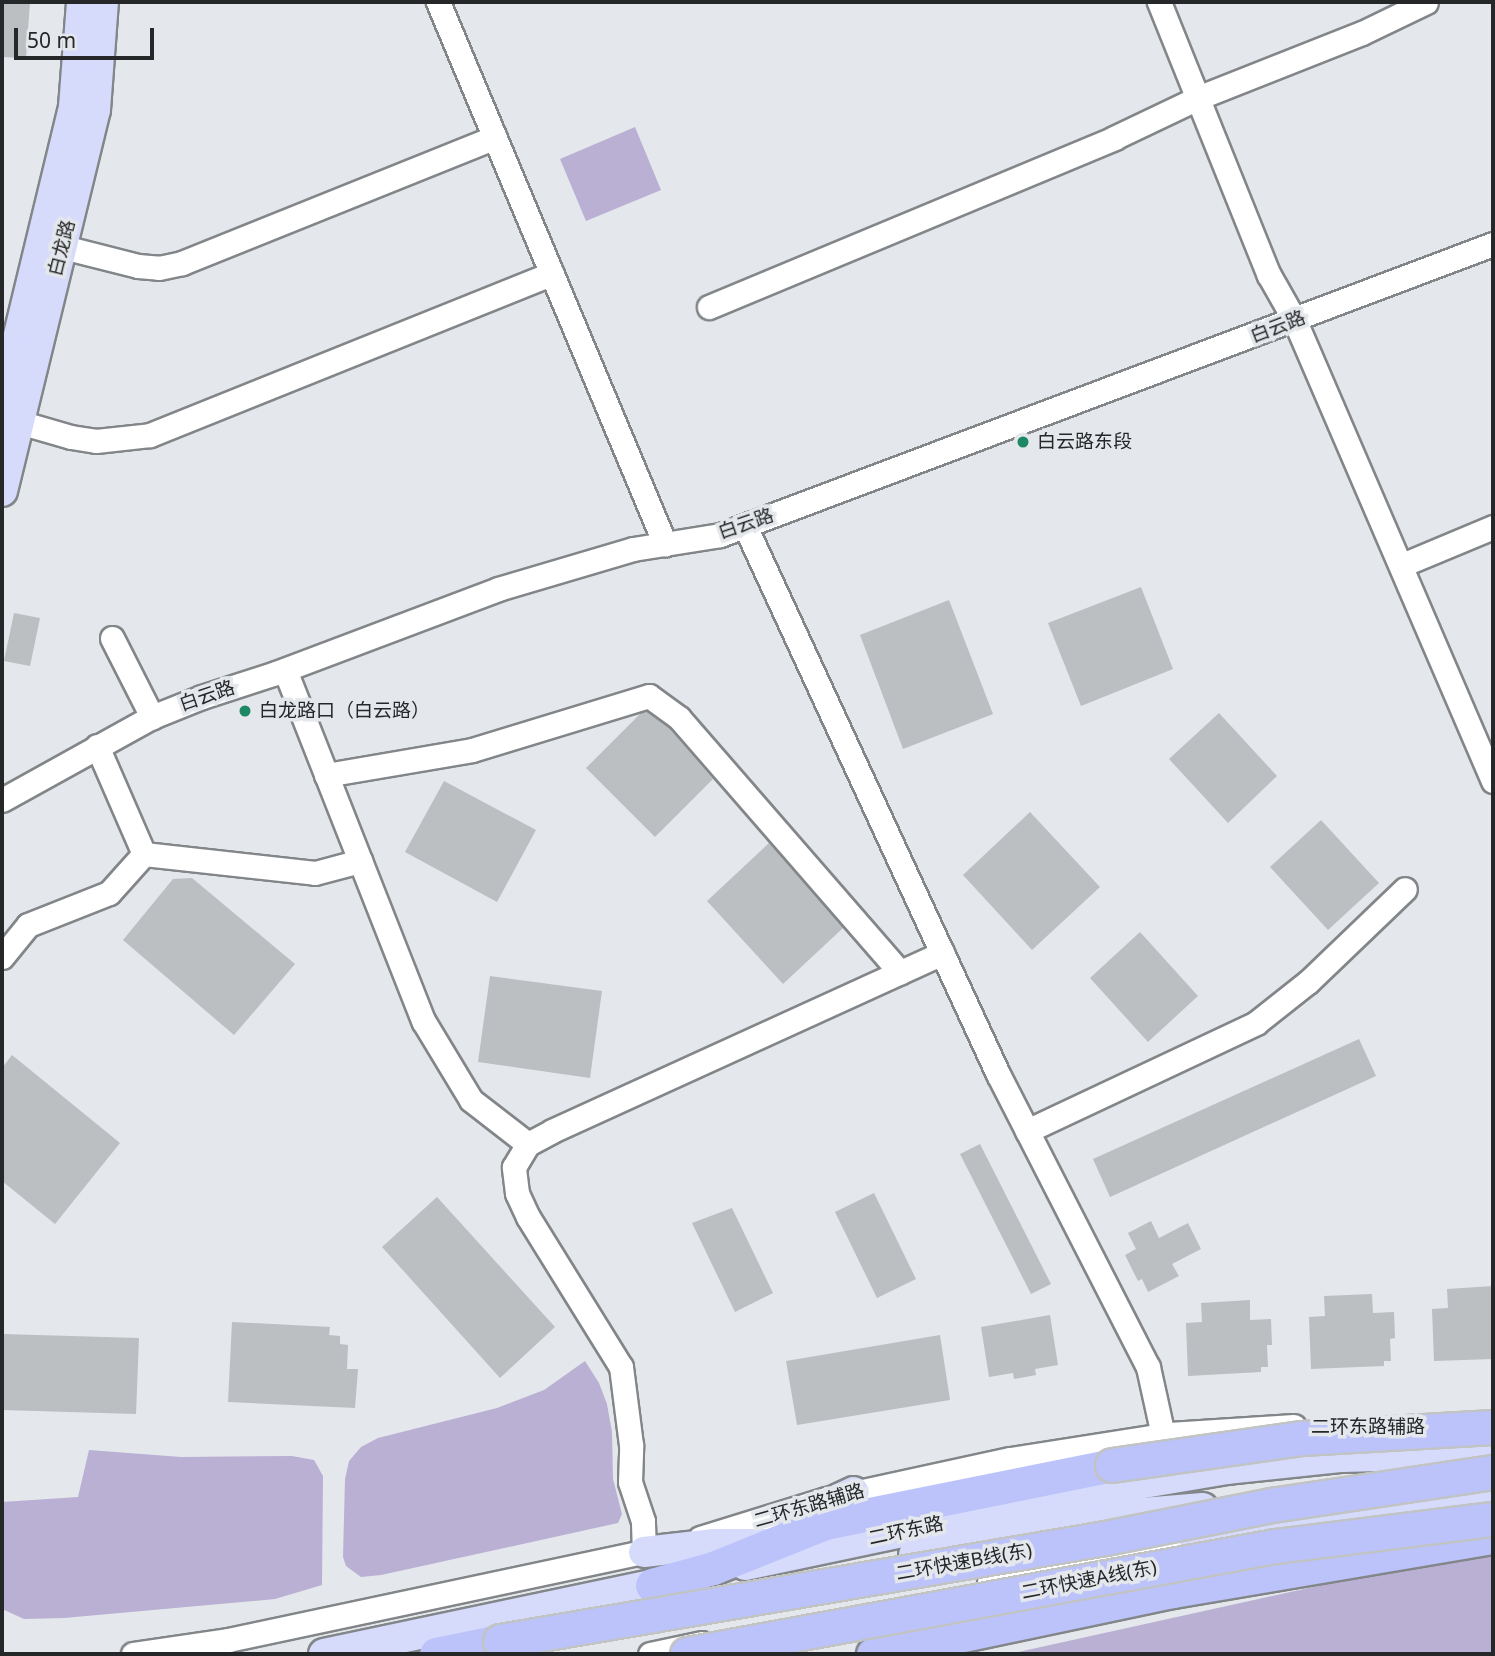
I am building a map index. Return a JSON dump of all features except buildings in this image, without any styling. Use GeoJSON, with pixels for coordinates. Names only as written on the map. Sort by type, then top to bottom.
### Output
{"type":"FeatureCollection","features":[{"type":"Feature","properties":{"kind":"highway"},"geometry":{"type":"LineString","coordinates":[[654,1597],[706,1570],[840,1519],[1112,1465],[1291,1439],[1493,1427]]}},
{"type":"Feature","properties":{"kind":"highway","name":"二环快速B线(东)"},"geometry":{"type":"LineString","coordinates":[[436,1654],[1272,1506],[1493,1472]]}},
{"type":"Feature","properties":{"kind":"highway","name":"二环快速A线(东)"},"geometry":{"type":"LineString","coordinates":[[687,1654],[1275,1546],[1493,1519]]}},
{"type":"Feature","properties":{"kind":"highway"},"geometry":{"type":"LineString","coordinates":[[873,1654],[1186,1589],[1493,1536]]}},
{"type":"Feature","properties":{"kind":"main road","name":"白龙路"},"geometry":{"type":"LineString","coordinates":[[2,491],[10,414],[74,107],[82,2]]}},
{"type":"Feature","properties":{"kind":"main road","name":"白龙路"},"geometry":{"type":"LineString","coordinates":[[10,414],[63,247],[95,110],[103,2]]}},
{"type":"Feature","properties":{"kind":"main road","name":"二环东路"},"geometry":{"type":"LineString","coordinates":[[446,1654],[860,1541],[1096,1491],[1227,1469],[1342,1457],[1493,1453]]}},
{"type":"Feature","properties":{"kind":"main road"},"geometry":{"type":"LineString","coordinates":[[770,1544],[818,1510],[855,1492]]}},
{"type":"Feature","properties":{"kind":"main road","name":"二环东路"},"geometry":{"type":"LineString","coordinates":[[324,1654],[1120,1513],[1191,1508],[1358,1510],[1493,1496]]}},
{"type":"Feature","properties":{"kind":"main road"},"geometry":{"type":"LineString","coordinates":[[1167,1549],[1358,1510]]}},
{"type":"Feature","properties":{"kind":"main road"},"geometry":{"type":"LineString","coordinates":[[644,1552],[713,1544],[824,1545],[860,1541]]}},
{"type":"Feature","properties":{"kind":"street"},"geometry":{"type":"LineString","coordinates":[[438,2],[665,544]]}},
{"type":"Feature","properties":{"kind":"street"},"geometry":{"type":"LineString","coordinates":[[1159,2],[1200,97],[1269,275],[1295,321],[1493,781]]}},
{"type":"Feature","properties":{"kind":"street"},"geometry":{"type":"LineString","coordinates":[[709,307],[1114,138],[1200,97],[1362,33],[1421,3]]}},
{"type":"Feature","properties":{"kind":"street"},"geometry":{"type":"LineString","coordinates":[[63,247],[138,266],[159,268],[182,263],[495,137]]}},
{"type":"Feature","properties":{"kind":"street","name":"白云路"},"geometry":{"type":"LineString","coordinates":[[2,800],[152,717],[498,589],[633,549],[720,535],[1295,321],[1493,244]]}},
{"type":"Feature","properties":{"kind":"street"},"geometry":{"type":"LineString","coordinates":[[10,414],[71,437],[96,440],[150,435],[552,273]]}},
{"type":"Feature","properties":{"kind":"street"},"geometry":{"type":"LineString","coordinates":[[745,526],[1027,1131],[1148,1367],[1163,1435]]}},
{"type":"Feature","properties":{"kind":"street"},"geometry":{"type":"LineString","coordinates":[[1402,565],[1493,527]]}},
{"type":"Feature","properties":{"kind":"street"},"geometry":{"type":"LineString","coordinates":[[112,638],[152,717]]}},
{"type":"Feature","properties":{"kind":"street"},"geometry":{"type":"LineString","coordinates":[[285,670],[424,1022],[471,1100],[528,1144]]}},
{"type":"Feature","properties":{"kind":"street"},"geometry":{"type":"LineString","coordinates":[[326,775],[472,750],[649,696],[679,718],[900,972]]}},
{"type":"Feature","properties":{"kind":"street"},"geometry":{"type":"LineString","coordinates":[[97,746],[144,854]]}},
{"type":"Feature","properties":{"kind":"street"},"geometry":{"type":"LineString","coordinates":[[144,854],[315,873],[360,861]]}},
{"type":"Feature","properties":{"kind":"street"},"geometry":{"type":"LineString","coordinates":[[6,943],[28,925],[109,893],[144,854]]}},
{"type":"Feature","properties":{"kind":"street"},"geometry":{"type":"LineString","coordinates":[[1027,1131],[1256,1023],[1308,982],[1405,889]]}},
{"type":"Feature","properties":{"kind":"street"},"geometry":{"type":"LineString","coordinates":[[644,1552],[643,1521],[630,1482],[631,1445],[621,1367],[517,1193],[514,1167],[528,1144],[943,953]]}},
{"type":"Feature","properties":{"kind":"street","name":"二环东路辅路"},"geometry":{"type":"LineString","coordinates":[[132,1654],[253,1635],[644,1552],[855,1492],[1010,1459],[1163,1435],[1264,1427],[1493,1427]]}},
{"type":"Feature","properties":{"kind":"street"},"geometry":{"type":"LineString","coordinates":[[650,1654],[1110,1557],[1167,1549],[1362,1548],[1493,1536]]}},
{"type":"Feature","properties":{"kind":"shaded area"},"geometry":{"type":"Polygon","coordinates":[[[635,127],[661,190],[586,221],[560,159],[635,127]]]}},
{"type":"Feature","properties":{"kind":"shaded area"},"geometry":{"type":"Polygon","coordinates":[[[585,1361],[599,1383],[607,1404],[612,1432],[613,1479],[622,1514],[618,1523],[381,1575],[361,1577],[346,1566],[343,1557],[345,1479],[349,1461],[361,1447],[378,1438],[497,1408],[544,1390],[585,1361]]]}},
{"type":"Feature","properties":{"kind":"shaded area"},"geometry":{"type":"Polygon","coordinates":[[[89,1450],[181,1457],[292,1456],[314,1460],[323,1476],[322,1585],[275,1599],[64,1618],[24,1619],[2,1609],[2,1502],[78,1497],[89,1450]]]}},
{"type":"Feature","properties":{"kind":"shaded area"},"geometry":{"type":"Polygon","coordinates":[[[1493,1553],[1493,1654],[1009,1654],[1458,1555],[1493,1553]]]}},
{"type":"Feature","properties":{"kind":"place","name":"白云路东段"},"geometry":{"type":"Point","coordinates":[1023,442]}},
{"type":"Feature","properties":{"kind":"place","name":"白龙路口（白云路）"},"geometry":{"type":"Point","coordinates":[245,711]}}]}
